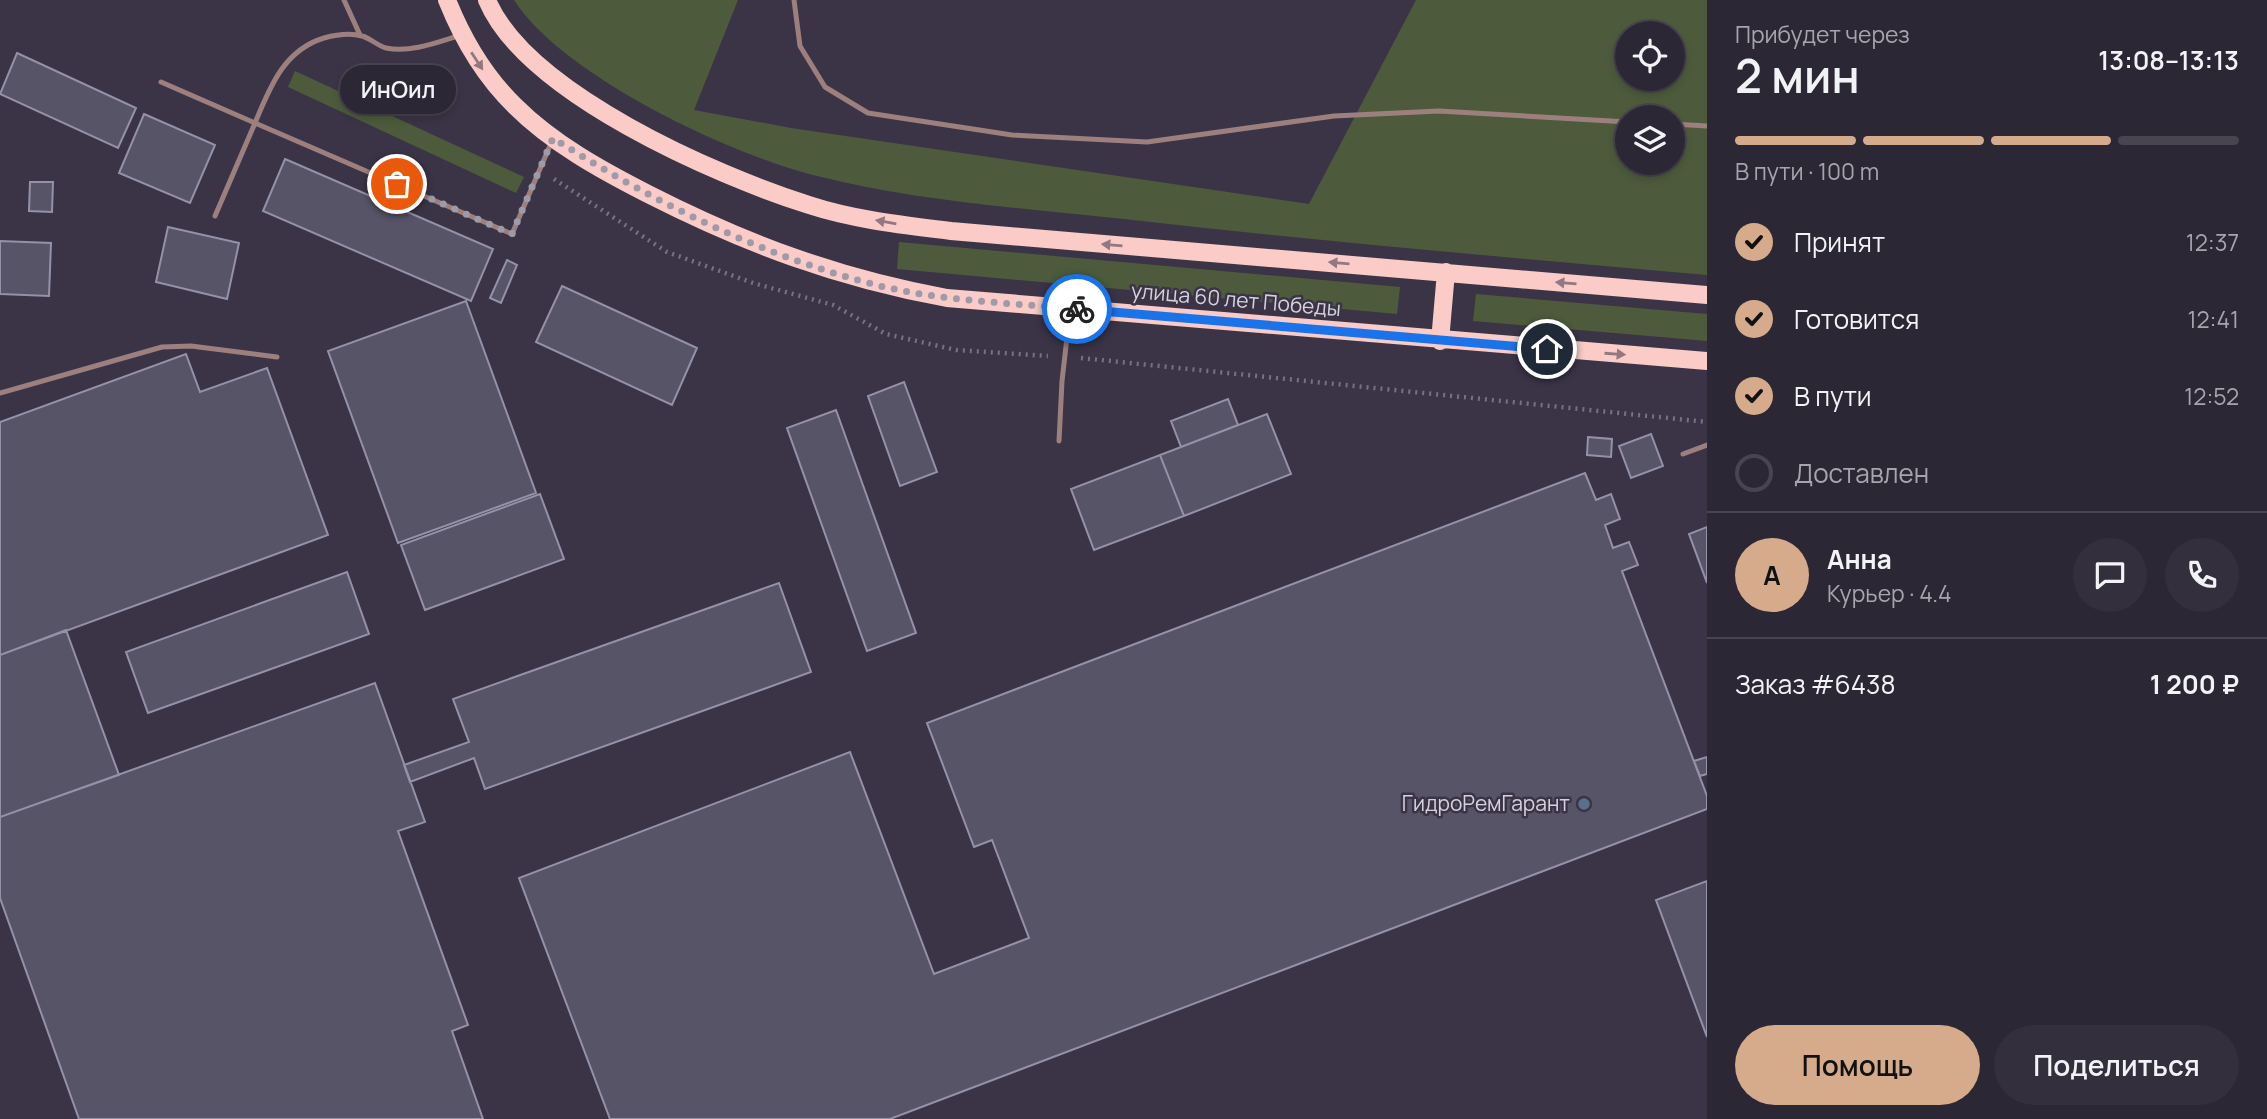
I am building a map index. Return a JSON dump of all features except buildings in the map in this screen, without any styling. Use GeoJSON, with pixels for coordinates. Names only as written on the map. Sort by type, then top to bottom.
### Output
{"type":"FeatureCollection","features":[{"type":"Feature","properties":{"kind":"main road","name":"улица 60 лет Победы"},"geometry":{"type":"LineString","coordinates":[[447,0],[461,35],[484,70],[515,107],[553,138],[611,175],[701,221],[804,262],[877,285],[947,298],[1440,341],[1707,361]]}},
{"type":"Feature","properties":{"kind":"main road"},"geometry":{"type":"LineString","coordinates":[[487,0],[492,11],[522,50],[566,87],[621,121],[728,176],[812,206],[883,222],[951,231],[1707,295]]}},
{"type":"Feature","properties":{"kind":"main road"},"geometry":{"type":"LineString","coordinates":[[1440,341],[1446,272]]}},
{"type":"Feature","properties":{"kind":"lane"},"geometry":{"type":"LineString","coordinates":[[344,0],[360,35]]}},
{"type":"Feature","properties":{"kind":"lane"},"geometry":{"type":"LineString","coordinates":[[794,0],[800,46],[825,86],[847,100],[868,113],[1012,135],[1147,142],[1334,116],[1439,111],[1615,121]]}},
{"type":"Feature","properties":{"kind":"lane"},"geometry":{"type":"LineString","coordinates":[[215,215],[269,89],[289,57],[310,42],[334,35],[360,35],[386,48],[418,47],[461,35]]}},
{"type":"Feature","properties":{"kind":"lane"},"geometry":{"type":"LineString","coordinates":[[162,82],[512,234],[553,138]]}},
{"type":"Feature","properties":{"kind":"lane"},"geometry":{"type":"LineString","coordinates":[[1685,125],[1707,126]]}},
{"type":"Feature","properties":{"kind":"lane"},"geometry":{"type":"LineString","coordinates":[[1059,441],[1071,308]]}},
{"type":"Feature","properties":{"kind":"lane"},"geometry":{"type":"LineString","coordinates":[[0,393],[162,347],[191,346],[277,357]]}},
{"type":"Feature","properties":{"kind":"lane"},"geometry":{"type":"LineString","coordinates":[[1683,454],[1707,445]]}},
{"type":"Feature","properties":{"kind":"path"},"geometry":{"type":"LineString","coordinates":[[540,169],[667,252],[753,283],[833,305],[886,334],[956,349],[1065,357],[1707,422]]}},
{"type":"Feature","properties":{"kind":"green space"},"geometry":{"type":"Polygon","coordinates":[[[514,0],[738,0],[694,110],[791,128],[1309,204],[1416,0],[1707,0],[1707,275],[1343,242],[1007,207],[851,184],[777,164],[693,130],[607,83],[569,56],[537,28],[514,0]]]}},
{"type":"Feature","properties":{"kind":"green space"},"geometry":{"type":"Polygon","coordinates":[[[295,71],[524,177],[516,193],[288,87],[295,71]]]}},
{"type":"Feature","properties":{"kind":"green space"},"geometry":{"type":"Polygon","coordinates":[[[899,242],[1400,287],[1397,314],[897,269],[899,242]]]}},
{"type":"Feature","properties":{"kind":"green space"},"geometry":{"type":"Polygon","coordinates":[[[1476,294],[1707,314],[1707,341],[1473,321],[1476,294]]]}},
{"type":"Feature","properties":{"kind":"way so far"},"geometry":{"type":"LineString","coordinates":[[397,184],[512,234],[553,138],[611,175],[701,221],[804,262],[877,285],[947,298],[1077,309]]}},
{"type":"Feature","properties":{"kind":"place","name":"ИнОил"},"geometry":{"type":"Point","coordinates":[397,184]}},
{"type":"Feature","properties":{"kind":"place","name":"ГидроРемГарант"},"geometry":{"type":"Point","coordinates":[1584,804]}},
{"type":"Feature","properties":{"kind":"route"},"geometry":{"type":"LineString","coordinates":[[1077,309],[1547,349]]}}]}
